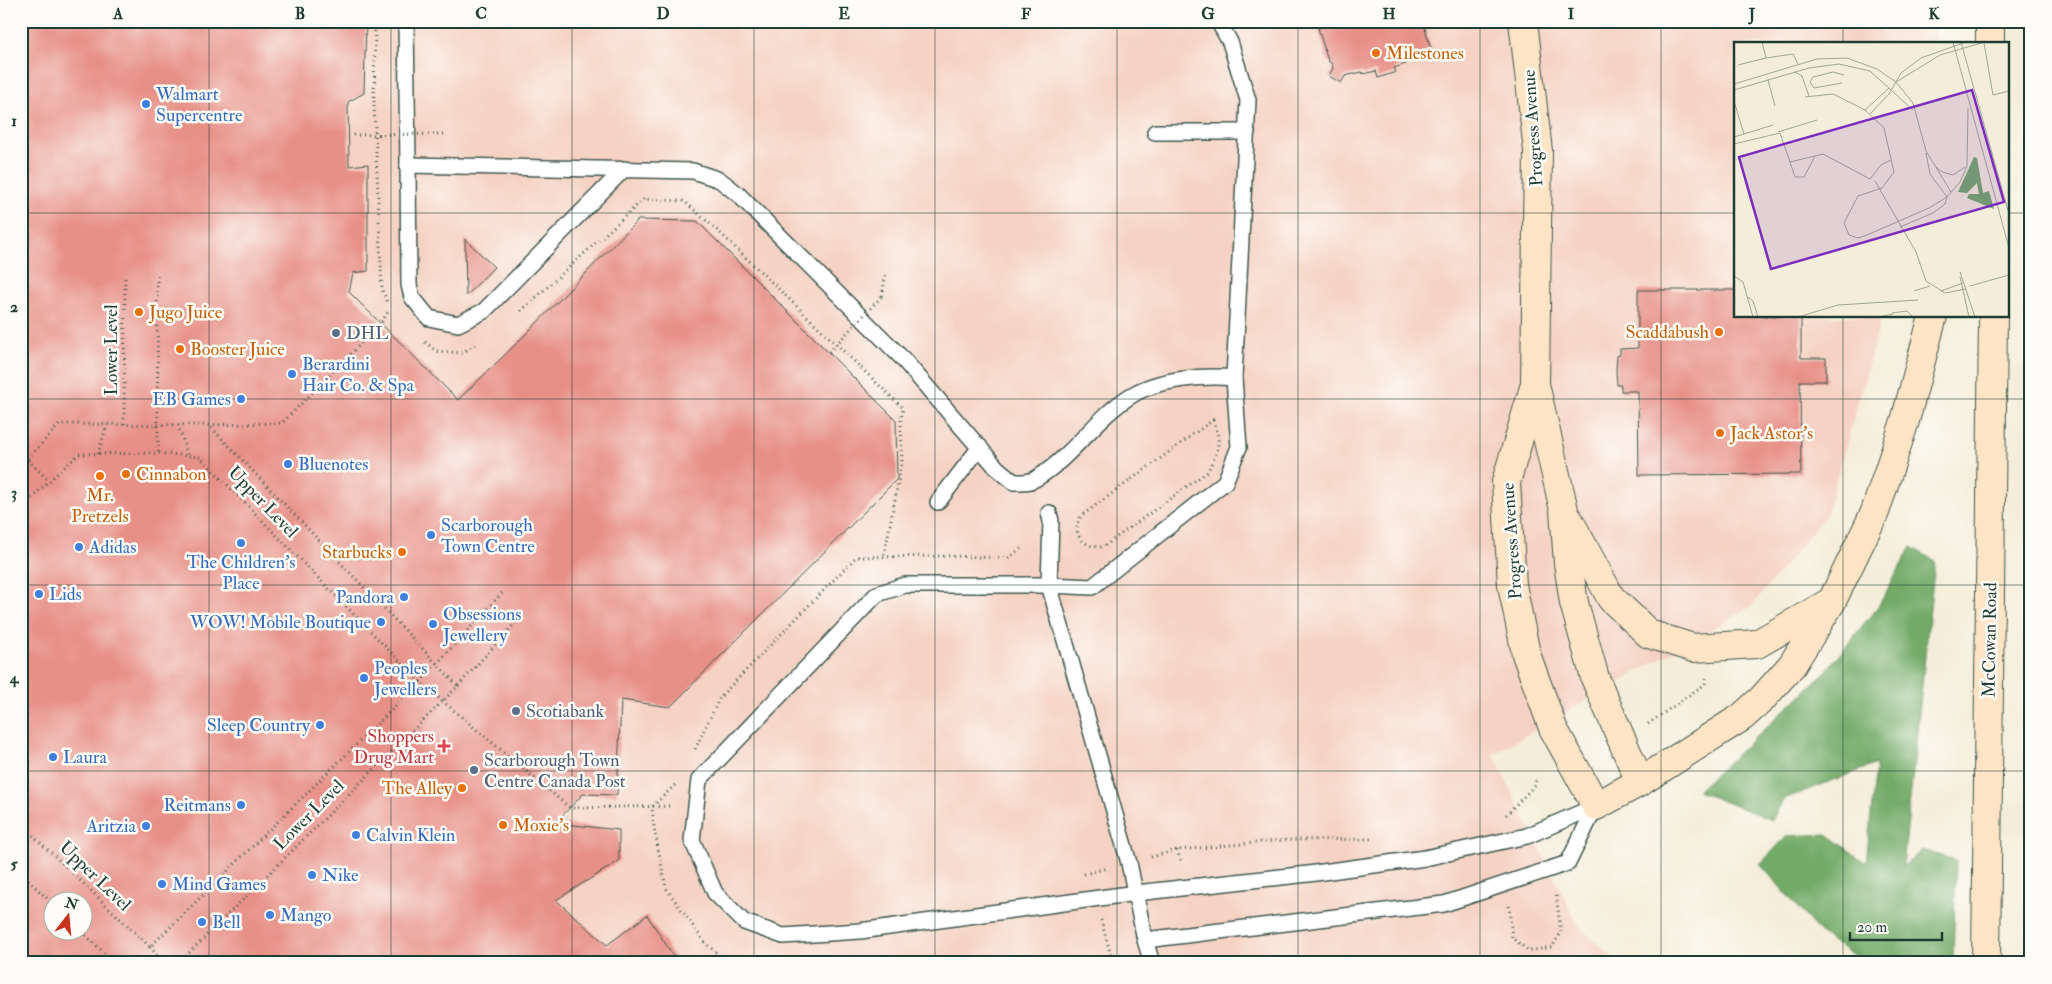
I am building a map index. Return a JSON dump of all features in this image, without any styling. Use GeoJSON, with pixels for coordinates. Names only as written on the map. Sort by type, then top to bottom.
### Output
{"type":"FeatureCollection","features":[{"type":"Feature","properties":{"kind":"main road"},"geometry":{"type":"LineString","coordinates":[[1990,21],[1990,42]]}},
{"type":"Feature","properties":{"kind":"main road","name":"Progress Avenue"},"geometry":{"type":"LineString","coordinates":[[1523,22],[1538,151],[1535,384],[1564,510],[1568,563],[1574,603],[1595,678],[1640,782]]}},
{"type":"Feature","properties":{"kind":"main road"},"geometry":{"type":"LineString","coordinates":[[1596,806],[1640,782],[1742,717],[1762,699],[1792,665],[1832,601],[1875,512],[1906,421],[1932,318]]}},
{"type":"Feature","properties":{"kind":"main road","name":"McCowan Road"},"geometry":{"type":"LineString","coordinates":[[1986,963],[1993,318]]}},
{"type":"Feature","properties":{"kind":"main road","name":"Progress Avenue"},"geometry":{"type":"LineString","coordinates":[[1535,384],[1506,482],[1512,585],[1526,654],[1553,728],[1596,806]]}},
{"type":"Feature","properties":{"kind":"main road"},"geometry":{"type":"LineString","coordinates":[[1564,510],[1611,598],[1649,634],[1693,648],[1757,644],[1832,601]]}},
{"type":"Feature","properties":{"kind":"lane"},"geometry":{"type":"LineString","coordinates":[[406,21],[408,277],[412,297],[428,318],[458,324],[484,311],[624,169]]}},
{"type":"Feature","properties":{"kind":"lane"},"geometry":{"type":"LineString","coordinates":[[1218,21],[1230,42],[1248,100],[1234,378],[1239,446],[1225,482],[1092,587],[1049,585],[905,585],[877,594],[699,780],[692,840],[714,893],[744,922],[783,936],[860,931],[1136,893],[1308,874],[1425,858],[1527,836],[1596,806]]}},
{"type":"Feature","properties":{"kind":"lane"},"geometry":{"type":"LineString","coordinates":[[1155,132],[1247,132]]}},
{"type":"Feature","properties":{"kind":"lane"},"geometry":{"type":"LineString","coordinates":[[408,165],[693,171],[711,176],[729,186],[902,358],[997,468],[1014,482],[1037,479],[1066,454],[1104,416],[1134,394],[1170,381],[1213,376],[1234,378]]}},
{"type":"Feature","properties":{"kind":"lane"},"geometry":{"type":"LineString","coordinates":[[938,502],[980,447]]}},
{"type":"Feature","properties":{"kind":"lane"},"geometry":{"type":"LineString","coordinates":[[1049,513],[1051,521],[1049,585],[1129,863],[1145,940],[1152,963]]}},
{"type":"Feature","properties":{"kind":"lane"},"geometry":{"type":"LineString","coordinates":[[1145,940],[1444,904],[1568,863],[1596,806]]}},
{"type":"Feature","properties":{"kind":"path"},"geometry":{"type":"LineString","coordinates":[[375,21],[374,105],[382,289],[389,310],[395,315]]}},
{"type":"Feature","properties":{"kind":"path"},"geometry":{"type":"LineString","coordinates":[[348,135],[442,134]]}},
{"type":"Feature","properties":{"kind":"path"},"geometry":{"type":"LineString","coordinates":[[514,316],[644,199],[684,201],[718,231],[903,408],[901,420],[902,461],[884,557]]}},
{"type":"Feature","properties":{"kind":"path"},"geometry":{"type":"LineString","coordinates":[[829,352],[882,296],[886,273]]}},
{"type":"Feature","properties":{"kind":"path"},"geometry":{"type":"LineString","coordinates":[[157,276],[158,453]]}},
{"type":"Feature","properties":{"kind":"path","name":"Lower Level"},"geometry":{"type":"LineString","coordinates":[[124,424],[125,277]]}},
{"type":"Feature","properties":{"kind":"path"},"geometry":{"type":"LineString","coordinates":[[21,466],[60,424],[208,425],[282,423],[381,323],[389,310]]}},
{"type":"Feature","properties":{"kind":"path"},"geometry":{"type":"LineString","coordinates":[[421,339],[436,351],[462,353],[484,338]]}},
{"type":"Feature","properties":{"kind":"path"},"geometry":{"type":"LineString","coordinates":[[1092,548],[1082,542],[1078,536],[1078,522],[1081,516],[1213,420]]}},
{"type":"Feature","properties":{"kind":"path"},"geometry":{"type":"LineString","coordinates":[[178,424],[188,456]]}},
{"type":"Feature","properties":{"kind":"path"},"geometry":{"type":"LineString","coordinates":[[98,454],[107,425]]}},
{"type":"Feature","properties":{"kind":"path"},"geometry":{"type":"LineString","coordinates":[[208,425],[458,686]]}},
{"type":"Feature","properties":{"kind":"path"},"geometry":{"type":"LineString","coordinates":[[21,453],[49,481]]}},
{"type":"Feature","properties":{"kind":"path","name":"Upper Level"},"geometry":{"type":"LineString","coordinates":[[21,509],[79,454],[158,453],[200,457],[420,682],[570,808],[652,807],[695,804]]}},
{"type":"Feature","properties":{"kind":"path"},"geometry":{"type":"LineString","coordinates":[[150,947],[420,682],[502,593]]}},
{"type":"Feature","properties":{"kind":"path","name":"Lower Level"},"geometry":{"type":"LineString","coordinates":[[179,963],[458,686],[525,612]]}},
{"type":"Feature","properties":{"kind":"path"},"geometry":{"type":"LineString","coordinates":[[1642,728],[1705,684],[1706,669]]}},
{"type":"Feature","properties":{"kind":"path"},"geometry":{"type":"LineString","coordinates":[[1505,816],[1534,786],[1537,777]]}},
{"type":"Feature","properties":{"kind":"path","name":"Upper Level"},"geometry":{"type":"LineString","coordinates":[[21,824],[150,947],[163,963]]}},
{"type":"Feature","properties":{"kind":"path"},"geometry":{"type":"LineString","coordinates":[[1081,875],[1177,850],[1285,840],[1384,839]]}},
{"type":"Feature","properties":{"kind":"path"},"geometry":{"type":"LineString","coordinates":[[21,873],[42,893]]}},
{"type":"Feature","properties":{"kind":"path"},"geometry":{"type":"LineString","coordinates":[[1509,904],[1512,938],[1529,950],[1552,947],[1561,933],[1556,894]]}},
{"type":"Feature","properties":{"kind":"path"},"geometry":{"type":"LineString","coordinates":[[92,941],[115,963]]}},
{"type":"Feature","properties":{"kind":"shaded area"},"geometry":{"type":"Polygon","coordinates":[[[21,21],[1936,21],[1936,42],[1734,42],[1734,318],[1881,318],[1827,513],[1752,606],[1493,754],[1579,927],[1619,963],[21,963],[21,21]]]}},
{"type":"Feature","properties":{"kind":"green space"},"geometry":{"type":"Polygon","coordinates":[[[1911,547],[1935,561],[1903,867],[1921,850],[1956,860],[1953,963],[1866,963],[1821,934],[1760,864],[1787,836],[1827,834],[1866,863],[1876,764],[1784,799],[1772,820],[1697,791],[1823,675],[1879,605],[1911,547]]]}},
{"type":"Feature","properties":{"kind":"building","name":"Scarborough Town Centre"},"geometry":{"type":"Polygon","coordinates":[[[21,21],[366,21],[364,93],[348,102],[349,166],[368,164],[368,271],[353,273],[349,292],[458,400],[638,220],[697,221],[896,420],[897,479],[670,707],[621,700],[617,795],[583,794],[555,823],[619,830],[619,861],[556,900],[607,945],[647,915],[678,963],[21,963],[21,21]]]}},
{"type":"Feature","properties":{"kind":"building","name":"Milestones"},"geometry":{"type":"Polygon","coordinates":[[[1320,21],[1423,21],[1432,53],[1428,54],[1427,52],[1404,59],[1406,64],[1394,68],[1396,72],[1378,78],[1376,71],[1363,74],[1362,72],[1345,76],[1341,83],[1329,76],[1333,68],[1328,61],[1318,28],[1322,27],[1320,21]]]}},
{"type":"Feature","properties":{"kind":"building"},"geometry":{"type":"Polygon","coordinates":[[[465,239],[494,267],[466,296],[465,239]]]}},
{"type":"Feature","properties":{"kind":"building"},"geometry":{"type":"Polygon","coordinates":[[[1638,290],[1734,290],[1734,318],[1801,318],[1801,358],[1826,358],[1826,381],[1800,381],[1801,474],[1639,475],[1638,391],[1621,391],[1621,385],[1617,385],[1616,370],[1617,356],[1620,355],[1620,349],[1638,348],[1638,290]]]}},
{"type":"Feature","properties":{"kind":"place","name":"Milestones"},"geometry":{"type":"Point","coordinates":[1376,53]}},
{"type":"Feature","properties":{"kind":"place","name":"Walmart Supercentre"},"geometry":{"type":"Point","coordinates":[146,104]}},
{"type":"Feature","properties":{"kind":"place","name":"Jugo Juice"},"geometry":{"type":"Point","coordinates":[139,312]}},
{"type":"Feature","properties":{"kind":"place","name":"Scaddabush"},"geometry":{"type":"Point","coordinates":[1719,332]}},
{"type":"Feature","properties":{"kind":"place","name":"DHL"},"geometry":{"type":"Point","coordinates":[336,333]}},
{"type":"Feature","properties":{"kind":"place","name":"Booster Juice"},"geometry":{"type":"Point","coordinates":[180,349]}},
{"type":"Feature","properties":{"kind":"place","name":"Berardini Hair Co. & Spa"},"geometry":{"type":"Point","coordinates":[292,374]}},
{"type":"Feature","properties":{"kind":"place","name":"EB Games"},"geometry":{"type":"Point","coordinates":[241,399]}},
{"type":"Feature","properties":{"kind":"place","name":"Jack Astor's"},"geometry":{"type":"Point","coordinates":[1720,433]}},
{"type":"Feature","properties":{"kind":"place","name":"Bluenotes"},"geometry":{"type":"Point","coordinates":[288,464]}},
{"type":"Feature","properties":{"kind":"place","name":"Cinnabon"},"geometry":{"type":"Point","coordinates":[126,474]}},
{"type":"Feature","properties":{"kind":"place","name":"Mr. Pretzels"},"geometry":{"type":"Point","coordinates":[100,476]}},
{"type":"Feature","properties":{"kind":"place","name":"Scarborough Town Centre"},"geometry":{"type":"Point","coordinates":[431,535]}},
{"type":"Feature","properties":{"kind":"place","name":"The Children's Place"},"geometry":{"type":"Point","coordinates":[241,543]}},
{"type":"Feature","properties":{"kind":"place","name":"Adidas"},"geometry":{"type":"Point","coordinates":[79,547]}},
{"type":"Feature","properties":{"kind":"place","name":"Starbucks"},"geometry":{"type":"Point","coordinates":[402,552]}},
{"type":"Feature","properties":{"kind":"place","name":"Lids"},"geometry":{"type":"Point","coordinates":[39,594]}},
{"type":"Feature","properties":{"kind":"place","name":"Pandora"},"geometry":{"type":"Point","coordinates":[404,597]}},
{"type":"Feature","properties":{"kind":"place","name":"WOW! Mobile Boutique"},"geometry":{"type":"Point","coordinates":[381,622]}},
{"type":"Feature","properties":{"kind":"place","name":"Obsessions Jewellery"},"geometry":{"type":"Point","coordinates":[433,624]}},
{"type":"Feature","properties":{"kind":"place","name":"Peoples Jewellers"},"geometry":{"type":"Point","coordinates":[364,678]}},
{"type":"Feature","properties":{"kind":"place","name":"Scotiabank"},"geometry":{"type":"Point","coordinates":[516,711]}},
{"type":"Feature","properties":{"kind":"place","name":"Sleep Country"},"geometry":{"type":"Point","coordinates":[320,725]}},
{"type":"Feature","properties":{"kind":"place","name":"Shoppers Drug Mart"},"geometry":{"type":"Point","coordinates":[444,746]}},
{"type":"Feature","properties":{"kind":"place","name":"Laura"},"geometry":{"type":"Point","coordinates":[53,757]}},
{"type":"Feature","properties":{"kind":"place","name":"Scarborough Town Centre Canada Post"},"geometry":{"type":"Point","coordinates":[474,770]}},
{"type":"Feature","properties":{"kind":"place","name":"The Alley"},"geometry":{"type":"Point","coordinates":[462,788]}},
{"type":"Feature","properties":{"kind":"place","name":"Reitmans"},"geometry":{"type":"Point","coordinates":[241,805]}},
{"type":"Feature","properties":{"kind":"place","name":"Moxie's"},"geometry":{"type":"Point","coordinates":[503,825]}},
{"type":"Feature","properties":{"kind":"place","name":"Aritzia"},"geometry":{"type":"Point","coordinates":[146,826]}},
{"type":"Feature","properties":{"kind":"place","name":"Calvin Klein"},"geometry":{"type":"Point","coordinates":[356,835]}},
{"type":"Feature","properties":{"kind":"place","name":"Nike"},"geometry":{"type":"Point","coordinates":[312,875]}},
{"type":"Feature","properties":{"kind":"place","name":"Mind Games"},"geometry":{"type":"Point","coordinates":[162,884]}},
{"type":"Feature","properties":{"kind":"place","name":"Mango"},"geometry":{"type":"Point","coordinates":[270,915]}},
{"type":"Feature","properties":{"kind":"place","name":"Bell"},"geometry":{"type":"Point","coordinates":[202,922]}}]}
